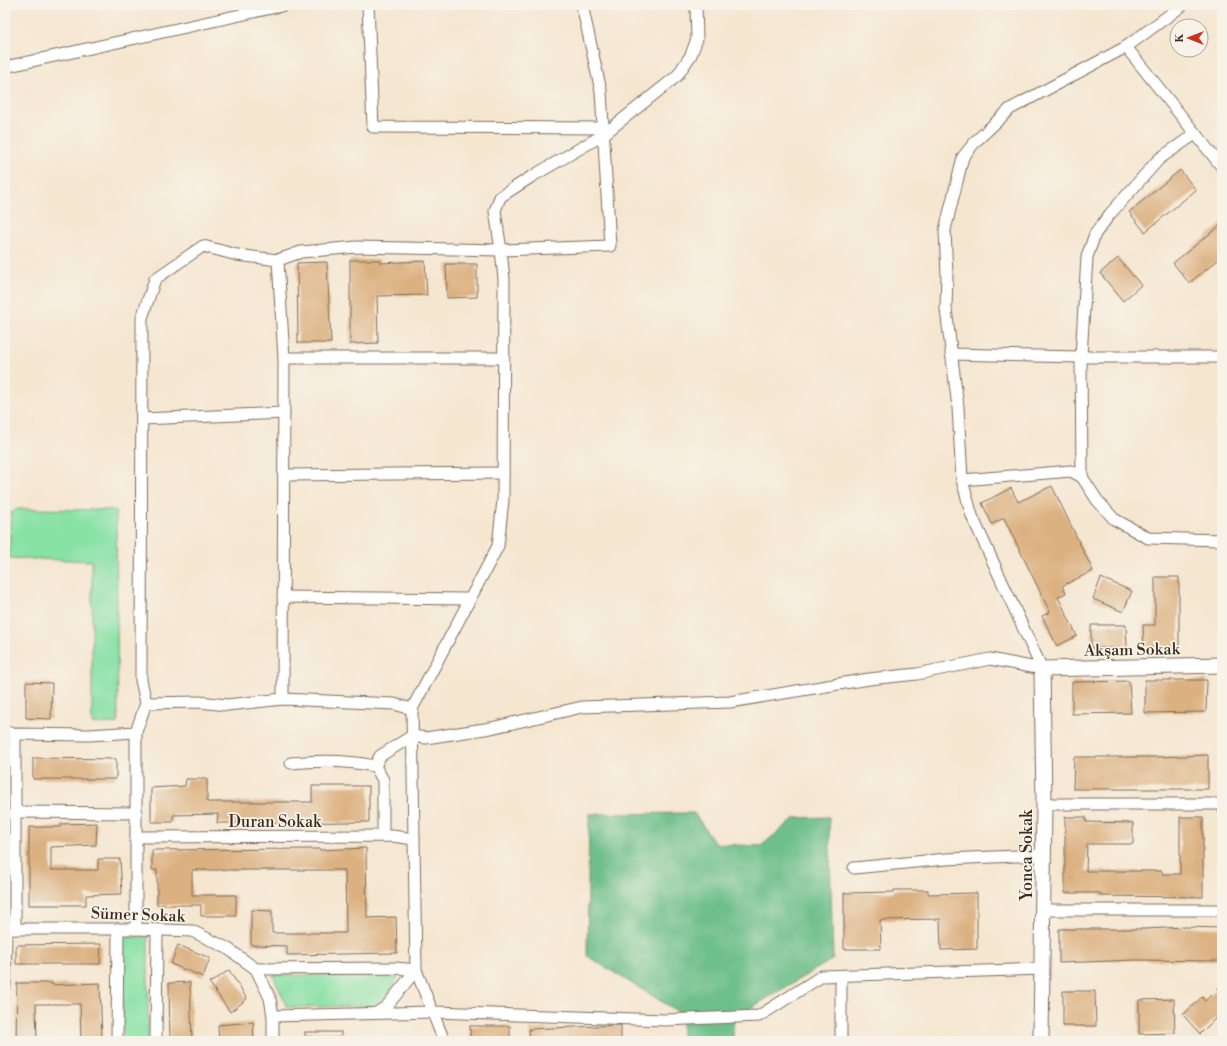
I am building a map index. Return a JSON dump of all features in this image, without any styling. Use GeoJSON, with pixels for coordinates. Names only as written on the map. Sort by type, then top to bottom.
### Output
{"type":"FeatureCollection","features":[{"type":"Feature","properties":{"kind":"street"},"geometry":{"type":"LineString","coordinates":[[5,67],[285,5]]}},
{"type":"Feature","properties":{"kind":"street"},"geometry":{"type":"LineString","coordinates":[[368,5],[373,127],[603,132]]}},
{"type":"Feature","properties":{"kind":"street"},"geometry":{"type":"LineString","coordinates":[[136,928],[136,732],[146,704],[141,680],[142,318],[155,279],[203,246],[237,255],[278,260],[301,252],[357,247],[501,250],[610,246],[601,91],[582,5]]}},
{"type":"Feature","properties":{"kind":"street"},"geometry":{"type":"LineString","coordinates":[[444,1041],[416,970],[412,709],[498,546],[503,500],[504,279],[495,211],[500,197],[603,132],[677,76],[691,55],[697,39],[696,5]]}},
{"type":"Feature","properties":{"kind":"street"},"geometry":{"type":"LineString","coordinates":[[1042,669],[972,516],[962,480],[958,407],[946,310],[947,275],[945,230],[963,158],[975,142],[1010,109],[1126,47],[1183,5]]}},
{"type":"Feature","properties":{"kind":"street"},"geometry":{"type":"LineString","coordinates":[[1126,47],[1222,167]]}},
{"type":"Feature","properties":{"kind":"street"},"geometry":{"type":"LineString","coordinates":[[1082,477],[1081,357],[1087,257],[1095,234],[1110,214],[1159,160],[1195,134]]}},
{"type":"Feature","properties":{"kind":"street"},"geometry":{"type":"LineString","coordinates":[[278,260],[284,358],[283,699]]}},
{"type":"Feature","properties":{"kind":"street"},"geometry":{"type":"LineString","coordinates":[[951,354],[1222,358]]}},
{"type":"Feature","properties":{"kind":"street"},"geometry":{"type":"LineString","coordinates":[[284,358],[503,358]]}},
{"type":"Feature","properties":{"kind":"street"},"geometry":{"type":"LineString","coordinates":[[142,419],[284,413]]}},
{"type":"Feature","properties":{"kind":"street"},"geometry":{"type":"LineString","coordinates":[[962,480],[1071,472],[1082,477],[1097,500],[1114,519],[1148,538],[1222,540]]}},
{"type":"Feature","properties":{"kind":"street"},"geometry":{"type":"LineString","coordinates":[[284,475],[503,473]]}},
{"type":"Feature","properties":{"kind":"street"},"geometry":{"type":"LineString","coordinates":[[283,597],[470,599]]}},
{"type":"Feature","properties":{"kind":"street"},"geometry":{"type":"LineString","coordinates":[[375,766],[380,756],[412,736],[426,738],[491,728],[582,706],[730,702],[917,674],[990,659],[1042,669]]}},
{"type":"Feature","properties":{"kind":"street","name":"Akşam Sokak"},"geometry":{"type":"LineString","coordinates":[[1042,669],[1222,666]]}},
{"type":"Feature","properties":{"kind":"street","name":"Yonca Sokak"},"geometry":{"type":"LineString","coordinates":[[1042,669],[1044,804],[1042,1041]]}},
{"type":"Feature","properties":{"kind":"street"},"geometry":{"type":"LineString","coordinates":[[146,704],[199,702],[227,705],[283,699],[394,704],[412,709]]}},
{"type":"Feature","properties":{"kind":"street"},"geometry":{"type":"LineString","coordinates":[[5,985],[15,812],[10,733],[88,735],[136,732]]}},
{"type":"Feature","properties":{"kind":"street"},"geometry":{"type":"LineString","coordinates":[[291,763],[314,760],[352,761],[375,766],[383,780],[383,836]]}},
{"type":"Feature","properties":{"kind":"street"},"geometry":{"type":"LineString","coordinates":[[1044,804],[1222,804]]}},
{"type":"Feature","properties":{"kind":"street"},"geometry":{"type":"LineString","coordinates":[[15,812],[136,813]]}},
{"type":"Feature","properties":{"kind":"street","name":"Duran Sokak"},"geometry":{"type":"LineString","coordinates":[[136,837],[383,836],[414,839]]}},
{"type":"Feature","properties":{"kind":"street"},"geometry":{"type":"LineString","coordinates":[[854,868],[946,859],[1044,855]]}},
{"type":"Feature","properties":{"kind":"street"},"geometry":{"type":"LineString","coordinates":[[1043,910],[1222,910]]}},
{"type":"Feature","properties":{"kind":"street","name":"Sümer Sokak"},"geometry":{"type":"LineString","coordinates":[[8,928],[136,928],[192,931],[227,948],[256,970],[270,998],[273,1016],[273,1041]]}},
{"type":"Feature","properties":{"kind":"street"},"geometry":{"type":"LineString","coordinates":[[117,1041],[118,928]]}},
{"type":"Feature","properties":{"kind":"street"},"geometry":{"type":"LineString","coordinates":[[156,1041],[157,930]]}},
{"type":"Feature","properties":{"kind":"street"},"geometry":{"type":"LineString","coordinates":[[256,970],[396,968],[416,970]]}},
{"type":"Feature","properties":{"kind":"street"},"geometry":{"type":"LineString","coordinates":[[273,1016],[433,1012],[665,1020],[759,1016],[822,976],[1043,969]]}},
{"type":"Feature","properties":{"kind":"street"},"geometry":{"type":"LineString","coordinates":[[374,1014],[386,1007],[416,970]]}},
{"type":"Feature","properties":{"kind":"street"},"geometry":{"type":"LineString","coordinates":[[841,976],[841,1041]]}},
{"type":"Feature","properties":{"kind":"green space"},"geometry":{"type":"Polygon","coordinates":[[[17,509],[116,510],[118,723],[92,724],[92,561],[9,558],[11,513],[17,509]]]}},
{"type":"Feature","properties":{"kind":"green space"},"geometry":{"type":"Polygon","coordinates":[[[694,813],[716,844],[761,846],[795,818],[829,817],[833,959],[734,1018],[733,1041],[682,1041],[682,1014],[587,956],[589,814],[694,813]]]}},
{"type":"Feature","properties":{"kind":"green space"},"geometry":{"type":"Polygon","coordinates":[[[123,937],[148,937],[148,1041],[123,1041],[123,937]]]}},
{"type":"Feature","properties":{"kind":"green space"},"geometry":{"type":"Polygon","coordinates":[[[273,975],[398,976],[388,993],[372,1006],[287,1007],[273,975]]]}},
{"type":"Feature","properties":{"kind":"building"},"geometry":{"type":"Polygon","coordinates":[[[1180,170],[1196,190],[1145,232],[1129,212],[1180,170]]]}},
{"type":"Feature","properties":{"kind":"building"},"geometry":{"type":"Polygon","coordinates":[[[1222,224],[1222,257],[1189,283],[1173,263],[1222,224]]]}},
{"type":"Feature","properties":{"kind":"building"},"geometry":{"type":"Polygon","coordinates":[[[1118,258],[1141,285],[1123,301],[1100,273],[1118,258]]]}},
{"type":"Feature","properties":{"kind":"building"},"geometry":{"type":"Polygon","coordinates":[[[350,260],[380,260],[380,263],[425,261],[427,295],[377,296],[378,343],[350,344],[350,260]]]}},
{"type":"Feature","properties":{"kind":"building"},"geometry":{"type":"Polygon","coordinates":[[[327,262],[331,343],[298,343],[297,263],[327,262]]]}},
{"type":"Feature","properties":{"kind":"building"},"geometry":{"type":"Polygon","coordinates":[[[446,264],[477,264],[477,297],[447,298],[446,264]]]}},
{"type":"Feature","properties":{"kind":"building"},"geometry":{"type":"Polygon","coordinates":[[[1052,486],[1093,571],[1062,586],[1066,593],[1058,597],[1077,636],[1057,646],[1042,616],[1050,612],[1004,518],[992,524],[982,503],[1011,488],[1018,502],[1052,486]]]}},
{"type":"Feature","properties":{"kind":"building"},"geometry":{"type":"Polygon","coordinates":[[[1155,577],[1179,577],[1179,648],[1144,649],[1143,625],[1155,625],[1155,577]]]}},
{"type":"Feature","properties":{"kind":"building"},"geometry":{"type":"Polygon","coordinates":[[[1101,578],[1132,591],[1123,612],[1093,599],[1101,578]]]}},
{"type":"Feature","properties":{"kind":"building"},"geometry":{"type":"Polygon","coordinates":[[[1091,625],[1126,625],[1127,648],[1091,648],[1091,625]]]}},
{"type":"Feature","properties":{"kind":"building"},"geometry":{"type":"Polygon","coordinates":[[[1145,680],[1207,680],[1206,712],[1145,713],[1145,680]]]}},
{"type":"Feature","properties":{"kind":"building"},"geometry":{"type":"Polygon","coordinates":[[[1129,681],[1131,713],[1072,714],[1072,682],[1129,681]]]}},
{"type":"Feature","properties":{"kind":"building"},"geometry":{"type":"Polygon","coordinates":[[[26,682],[52,683],[51,719],[26,718],[26,682]]]}},
{"type":"Feature","properties":{"kind":"building"},"geometry":{"type":"Polygon","coordinates":[[[1208,755],[1208,789],[1073,789],[1074,757],[1158,757],[1208,755]]]}},
{"type":"Feature","properties":{"kind":"building"},"geometry":{"type":"Polygon","coordinates":[[[33,758],[116,759],[116,779],[33,779],[33,758]]]}},
{"type":"Feature","properties":{"kind":"building"},"geometry":{"type":"Polygon","coordinates":[[[186,779],[207,779],[207,802],[312,802],[312,786],[369,786],[369,822],[217,823],[218,814],[173,815],[173,822],[151,822],[151,788],[185,786],[186,779]]]}},
{"type":"Feature","properties":{"kind":"building"},"geometry":{"type":"Polygon","coordinates":[[[1065,817],[1086,817],[1086,822],[1133,823],[1133,844],[1087,844],[1086,871],[1162,871],[1162,874],[1180,874],[1180,817],[1203,817],[1203,897],[1100,896],[1100,893],[1065,893],[1065,817]]]}},
{"type":"Feature","properties":{"kind":"building"},"geometry":{"type":"Polygon","coordinates":[[[97,823],[96,845],[51,847],[51,870],[98,870],[98,859],[120,859],[122,894],[86,895],[86,905],[29,905],[29,827],[61,827],[61,824],[97,823]]]}},
{"type":"Feature","properties":{"kind":"building"},"geometry":{"type":"Polygon","coordinates":[[[366,848],[367,918],[396,917],[397,953],[287,955],[287,946],[251,945],[251,910],[272,911],[272,933],[346,933],[345,870],[192,870],[192,895],[236,895],[236,916],[201,916],[201,905],[157,905],[157,870],[152,870],[152,850],[320,850],[366,848]]]}},
{"type":"Feature","properties":{"kind":"building"},"geometry":{"type":"Polygon","coordinates":[[[894,890],[928,890],[928,894],[977,893],[977,949],[941,950],[940,919],[880,920],[881,949],[844,949],[844,893],[894,892],[894,890]]]}},
{"type":"Feature","properties":{"kind":"building"},"geometry":{"type":"Polygon","coordinates":[[[1186,927],[1221,928],[1220,961],[1135,960],[1059,963],[1059,929],[1144,929],[1186,927]]]}},
{"type":"Feature","properties":{"kind":"building"},"geometry":{"type":"Polygon","coordinates":[[[101,944],[100,964],[16,964],[16,945],[101,944]]]}},
{"type":"Feature","properties":{"kind":"building"},"geometry":{"type":"Polygon","coordinates":[[[178,945],[210,958],[203,977],[171,964],[178,945]]]}},
{"type":"Feature","properties":{"kind":"building"},"geometry":{"type":"Polygon","coordinates":[[[229,970],[247,999],[230,1012],[209,982],[213,981],[229,970]]]}},
{"type":"Feature","properties":{"kind":"building"},"geometry":{"type":"Polygon","coordinates":[[[190,982],[192,1041],[170,1041],[169,983],[190,982]]]}},
{"type":"Feature","properties":{"kind":"building"},"geometry":{"type":"Polygon","coordinates":[[[17,983],[52,983],[52,985],[100,983],[102,1041],[81,1041],[80,1004],[36,1004],[37,1041],[16,1041],[17,983]]]}},
{"type":"Feature","properties":{"kind":"building"},"geometry":{"type":"Polygon","coordinates":[[[1222,984],[1222,1012],[1200,1034],[1183,1015],[1202,997],[1205,1001],[1222,984]]]}},
{"type":"Feature","properties":{"kind":"building"},"geometry":{"type":"Polygon","coordinates":[[[1063,991],[1095,991],[1096,1026],[1063,1026],[1063,991]]]}},
{"type":"Feature","properties":{"kind":"building"},"geometry":{"type":"Polygon","coordinates":[[[1174,999],[1175,1033],[1139,1034],[1139,1000],[1174,999]]]}},
{"type":"Feature","properties":{"kind":"building"},"geometry":{"type":"Polygon","coordinates":[[[253,1022],[254,1041],[219,1041],[218,1025],[253,1022]]]}},
{"type":"Feature","properties":{"kind":"building"},"geometry":{"type":"Polygon","coordinates":[[[621,1025],[621,1041],[530,1041],[529,1029],[621,1025]]]}},
{"type":"Feature","properties":{"kind":"building"},"geometry":{"type":"Polygon","coordinates":[[[470,1026],[510,1026],[510,1041],[470,1041],[470,1026]]]}},
{"type":"Feature","properties":{"kind":"building"},"geometry":{"type":"Polygon","coordinates":[[[305,1032],[341,1032],[341,1041],[305,1041],[305,1032]]]}}]}
